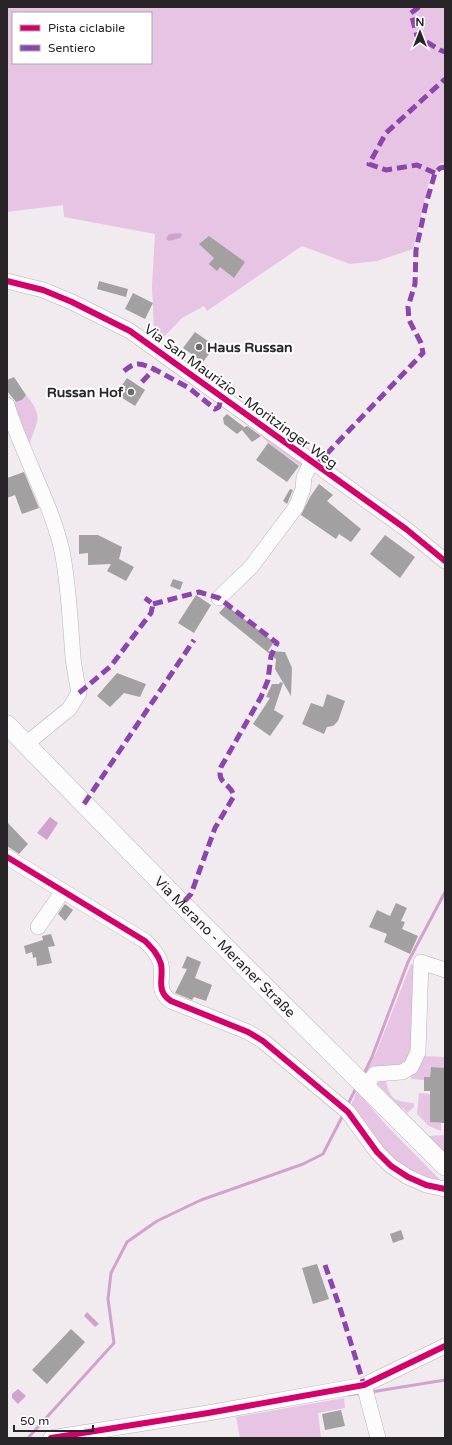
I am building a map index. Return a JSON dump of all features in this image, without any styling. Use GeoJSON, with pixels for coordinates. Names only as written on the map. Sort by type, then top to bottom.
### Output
{"type":"FeatureCollection","features":[{"type":"Feature","properties":{"kind":"main road","name":"Via Merano - Meraner Straße"},"geometry":{"type":"LineString","coordinates":[[7,725],[29,742],[182,904],[445,1166]]}},
{"type":"Feature","properties":{"kind":"street","name":"Via San Maurizio - Moritzinger Weg"},"geometry":{"type":"LineString","coordinates":[[7,281],[43,290],[72,302],[130,331],[406,529],[445,561]]}},
{"type":"Feature","properties":{"kind":"street"},"geometry":{"type":"LineString","coordinates":[[7,405],[46,523],[62,550],[70,606],[73,659],[79,693],[69,709],[29,742]]}},
{"type":"Feature","properties":{"kind":"street"},"geometry":{"type":"LineString","coordinates":[[219,598],[252,567],[296,506],[303,489],[304,477],[312,462]]}},
{"type":"Feature","properties":{"kind":"street"},"geometry":{"type":"LineString","coordinates":[[7,857],[145,941],[157,953],[161,965],[161,989],[164,996],[171,1001],[248,1032],[263,1041],[345,1109],[377,1152],[391,1166],[420,1182],[445,1189]]}},
{"type":"Feature","properties":{"kind":"street"},"geometry":{"type":"LineString","coordinates":[[38,927],[63,891]]}},
{"type":"Feature","properties":{"kind":"street"},"geometry":{"type":"LineString","coordinates":[[361,1082],[375,1074],[402,1072],[411,1067],[418,1052],[421,962],[445,970]]}},
{"type":"Feature","properties":{"kind":"street"},"geometry":{"type":"LineString","coordinates":[[51,1438],[97,1435],[364,1385],[445,1346]]}},
{"type":"Feature","properties":{"kind":"street"},"geometry":{"type":"LineString","coordinates":[[364,1385],[378,1438]]}},
{"type":"Feature","properties":{"kind":"shaded area"},"geometry":{"type":"Polygon","coordinates":[[[7,7],[445,7],[445,163],[440,163],[430,177],[413,249],[377,261],[350,264],[302,246],[207,311],[204,306],[182,318],[162,339],[154,331],[152,286],[155,234],[64,217],[63,205],[7,212],[7,7]]]}},
{"type":"Feature","properties":{"kind":"shaded area"},"geometry":{"type":"Polygon","coordinates":[[[180,233],[182,235],[180,238],[169,241],[166,239],[169,234],[180,233]]]}},
{"type":"Feature","properties":{"kind":"shaded area"},"geometry":{"type":"Polygon","coordinates":[[[26,395],[36,410],[37,416],[36,427],[28,450],[11,404],[22,400],[26,395]]]}},
{"type":"Feature","properties":{"kind":"shaded area"},"geometry":{"type":"Polygon","coordinates":[[[250,423],[303,462],[303,468],[268,443],[250,423]]]}},
{"type":"Feature","properties":{"kind":"shaded area"},"geometry":{"type":"Polygon","coordinates":[[[50,817],[58,823],[47,840],[37,833],[50,817]]]}},
{"type":"Feature","properties":{"kind":"shaded area"},"geometry":{"type":"Polygon","coordinates":[[[411,964],[418,966],[416,1036],[406,1065],[370,1070],[368,1069],[376,1053],[411,964]]]}},
{"type":"Feature","properties":{"kind":"shaded area"},"geometry":{"type":"Polygon","coordinates":[[[422,1056],[445,1057],[445,1081],[444,1068],[431,1067],[430,1077],[425,1077],[424,1080],[411,1079],[411,1075],[422,1056]]]}},
{"type":"Feature","properties":{"kind":"shaded area"},"geometry":{"type":"Polygon","coordinates":[[[384,1079],[390,1093],[395,1099],[403,1102],[414,1103],[414,1107],[407,1113],[377,1084],[384,1079]]]}},
{"type":"Feature","properties":{"kind":"shaded area"},"geometry":{"type":"Polygon","coordinates":[[[357,1091],[386,1125],[445,1185],[398,1166],[350,1107],[357,1091]]]}},
{"type":"Feature","properties":{"kind":"shaded area"},"geometry":{"type":"Polygon","coordinates":[[[419,1093],[430,1094],[430,1122],[441,1123],[441,1131],[429,1126],[417,1114],[419,1093]]]}},
{"type":"Feature","properties":{"kind":"shaded area"},"geometry":{"type":"Polygon","coordinates":[[[445,1135],[445,1152],[428,1136],[445,1135]]]}},
{"type":"Feature","properties":{"kind":"shaded area"},"geometry":{"type":"Polygon","coordinates":[[[87,1312],[99,1324],[95,1327],[84,1316],[87,1312]]]}},
{"type":"Feature","properties":{"kind":"shaded area"},"geometry":{"type":"Polygon","coordinates":[[[18,1389],[26,1396],[18,1404],[12,1398],[12,1394],[18,1389]]]}},
{"type":"Feature","properties":{"kind":"shaded area"},"geometry":{"type":"Polygon","coordinates":[[[344,1398],[345,1408],[318,1413],[321,1438],[240,1438],[236,1417],[344,1398]]]}},
{"type":"Feature","properties":{"kind":"building"},"geometry":{"type":"Polygon","coordinates":[[[209,236],[245,262],[234,278],[220,267],[217,271],[209,264],[214,258],[199,244],[209,236]]]}},
{"type":"Feature","properties":{"kind":"building"},"geometry":{"type":"Polygon","coordinates":[[[99,281],[128,289],[126,297],[97,289],[99,281]]]}},
{"type":"Feature","properties":{"kind":"building"},"geometry":{"type":"Polygon","coordinates":[[[133,293],[153,303],[145,319],[125,309],[133,293]]]}},
{"type":"Feature","properties":{"kind":"building","name":"Haus Russan"},"geometry":{"type":"Polygon","coordinates":[[[195,332],[215,346],[203,362],[183,348],[195,332]]]}},
{"type":"Feature","properties":{"kind":"building"},"geometry":{"type":"Polygon","coordinates":[[[14,377],[26,395],[22,400],[16,402],[7,391],[7,380],[14,377]]]}},
{"type":"Feature","properties":{"kind":"building","name":"Russan Hof"},"geometry":{"type":"Polygon","coordinates":[[[127,378],[145,390],[135,406],[116,394],[127,378]]]}},
{"type":"Feature","properties":{"kind":"building"},"geometry":{"type":"Polygon","coordinates":[[[227,414],[244,427],[243,428],[247,426],[261,436],[252,442],[242,430],[237,434],[224,424],[223,418],[227,414]]]}},
{"type":"Feature","properties":{"kind":"building"},"geometry":{"type":"Polygon","coordinates":[[[268,443],[299,466],[287,482],[256,460],[268,443]]]}},
{"type":"Feature","properties":{"kind":"building"},"geometry":{"type":"Polygon","coordinates":[[[24,472],[39,508],[22,514],[15,495],[7,498],[7,478],[24,472]]]}},
{"type":"Feature","properties":{"kind":"building"},"geometry":{"type":"Polygon","coordinates":[[[319,484],[333,495],[327,501],[361,529],[351,542],[339,534],[336,539],[301,515],[310,497],[319,484]]]}},
{"type":"Feature","properties":{"kind":"building"},"geometry":{"type":"Polygon","coordinates":[[[290,489],[293,490],[287,504],[283,501],[290,489]]]}},
{"type":"Feature","properties":{"kind":"building"},"geometry":{"type":"Polygon","coordinates":[[[79,535],[98,535],[122,547],[119,559],[134,567],[126,581],[107,571],[111,564],[88,565],[88,553],[79,554],[79,535]]]}},
{"type":"Feature","properties":{"kind":"building"},"geometry":{"type":"Polygon","coordinates":[[[385,535],[415,557],[400,578],[370,554],[385,535]]]}},
{"type":"Feature","properties":{"kind":"building"},"geometry":{"type":"Polygon","coordinates":[[[173,579],[183,582],[180,590],[170,586],[173,579]]]}},
{"type":"Feature","properties":{"kind":"building"},"geometry":{"type":"Polygon","coordinates":[[[196,595],[211,605],[194,633],[178,623],[196,595]]]}},
{"type":"Feature","properties":{"kind":"building"},"geometry":{"type":"Polygon","coordinates":[[[226,605],[274,642],[268,651],[285,652],[292,668],[291,696],[275,669],[276,659],[219,613],[226,605]]]}},
{"type":"Feature","properties":{"kind":"building"},"geometry":{"type":"Polygon","coordinates":[[[117,673],[146,684],[140,697],[124,693],[110,707],[97,696],[117,673]]]}},
{"type":"Feature","properties":{"kind":"building"},"geometry":{"type":"Polygon","coordinates":[[[280,682],[283,683],[274,710],[284,716],[270,736],[253,724],[270,698],[266,697],[272,684],[279,684],[280,682]]]}},
{"type":"Feature","properties":{"kind":"building"},"geometry":{"type":"Polygon","coordinates":[[[327,694],[345,701],[338,721],[333,726],[327,727],[324,734],[302,724],[311,703],[323,707],[327,694]]]}},
{"type":"Feature","properties":{"kind":"building"},"geometry":{"type":"Polygon","coordinates":[[[7,822],[28,844],[19,854],[7,846],[7,822]]]}},
{"type":"Feature","properties":{"kind":"building"},"geometry":{"type":"Polygon","coordinates":[[[396,903],[407,908],[401,921],[405,922],[402,929],[418,936],[410,954],[384,942],[387,934],[369,927],[377,910],[390,916],[396,903]]]}},
{"type":"Feature","properties":{"kind":"building"},"geometry":{"type":"Polygon","coordinates":[[[65,904],[73,910],[65,921],[58,914],[65,904]]]}},
{"type":"Feature","properties":{"kind":"building"},"geometry":{"type":"Polygon","coordinates":[[[51,934],[55,946],[48,947],[52,963],[37,966],[36,957],[33,958],[32,952],[26,954],[24,946],[43,940],[42,936],[51,934]]]}},
{"type":"Feature","properties":{"kind":"building"},"geometry":{"type":"Polygon","coordinates":[[[187,956],[201,962],[195,978],[212,985],[206,1001],[194,997],[192,1000],[175,993],[187,969],[182,968],[187,956]]]}},
{"type":"Feature","properties":{"kind":"building"},"geometry":{"type":"Polygon","coordinates":[[[431,1067],[445,1068],[445,1123],[430,1122],[430,1091],[424,1091],[424,1077],[430,1077],[431,1067]]]}},
{"type":"Feature","properties":{"kind":"building"},"geometry":{"type":"Polygon","coordinates":[[[401,1230],[404,1239],[393,1243],[390,1234],[401,1230]]]}},
{"type":"Feature","properties":{"kind":"building"},"geometry":{"type":"Polygon","coordinates":[[[317,1264],[329,1299],[313,1304],[302,1268],[317,1264]]]}},
{"type":"Feature","properties":{"kind":"building"},"geometry":{"type":"Polygon","coordinates":[[[71,1329],[85,1342],[47,1384],[32,1370],[71,1329]]]}},
{"type":"Feature","properties":{"kind":"building"},"geometry":{"type":"Polygon","coordinates":[[[341,1410],[345,1426],[325,1430],[322,1414],[341,1410]]]}},
{"type":"Feature","properties":{"kind":"waterway"},"geometry":{"type":"LineString","coordinates":[[363,1076],[372,1057],[408,962],[445,892]]}},
{"type":"Feature","properties":{"kind":"waterway"},"geometry":{"type":"LineString","coordinates":[[347,1106],[356,1088]]}},
{"type":"Feature","properties":{"kind":"waterway"},"geometry":{"type":"LineString","coordinates":[[28,1438],[114,1343],[108,1299],[111,1273],[127,1242],[157,1221],[201,1200],[303,1164],[323,1154],[343,1115]]}},
{"type":"Feature","properties":{"kind":"waterway"},"geometry":{"type":"LineString","coordinates":[[371,1392],[445,1380]]}},
{"type":"Feature","properties":{"kind":"waterway"},"geometry":{"type":"LineString","coordinates":[[348,1395],[362,1393]]}},
{"type":"Feature","properties":{"kind":"marked path"},"geometry":{"type":"LineString","coordinates":[[419,7],[411,13],[417,36],[445,52]]}},
{"type":"Feature","properties":{"kind":"marked path"},"geometry":{"type":"LineString","coordinates":[[435,173],[417,165],[386,170],[369,164],[386,133],[445,79]]}},
{"type":"Feature","properties":{"kind":"marked path"},"geometry":{"type":"LineString","coordinates":[[316,465],[423,353],[421,343],[409,320],[408,307],[415,284],[416,250],[426,204],[435,173],[440,168],[445,167]]}},
{"type":"Feature","properties":{"kind":"marked path"},"geometry":{"type":"LineString","coordinates":[[124,371],[135,364],[145,365],[154,369]]}},
{"type":"Feature","properties":{"kind":"marked path"},"geometry":{"type":"LineString","coordinates":[[142,382],[154,369],[189,388],[215,409],[219,407],[221,398]]}},
{"type":"Feature","properties":{"kind":"marked path"},"geometry":{"type":"LineString","coordinates":[[153,604],[199,592],[219,598],[277,643],[271,656],[268,680],[261,697],[221,767],[220,777],[230,788],[234,796],[215,828],[191,894],[182,904]]}},
{"type":"Feature","properties":{"kind":"marked path"},"geometry":{"type":"LineString","coordinates":[[79,693],[111,666],[151,613],[153,604],[145,598]]}},
{"type":"Feature","properties":{"kind":"marked path"},"geometry":{"type":"LineString","coordinates":[[84,804],[194,640]]}},
{"type":"Feature","properties":{"kind":"marked path"},"geometry":{"type":"LineString","coordinates":[[325,1265],[364,1385]]}},
{"type":"Feature","properties":{"kind":"cycle path"},"geometry":{"type":"LineString","coordinates":[[7,281],[43,290],[72,302],[130,331],[406,529],[445,561]]}},
{"type":"Feature","properties":{"kind":"cycle path"},"geometry":{"type":"LineString","coordinates":[[7,857],[145,941],[160,960],[162,969],[161,984],[163,993],[166,997],[171,1001],[248,1032],[263,1041],[348,1112],[377,1152],[391,1166],[408,1177],[426,1185],[445,1189]]}},
{"type":"Feature","properties":{"kind":"cycle path"},"geometry":{"type":"LineString","coordinates":[[51,1438],[208,1413],[364,1385],[445,1346]]}},
{"type":"Feature","properties":{"kind":"place","name":"Haus Russan"},"geometry":{"type":"Point","coordinates":[199,347]}},
{"type":"Feature","properties":{"kind":"place","name":"Russan Hof"},"geometry":{"type":"Point","coordinates":[131,392]}}]}
